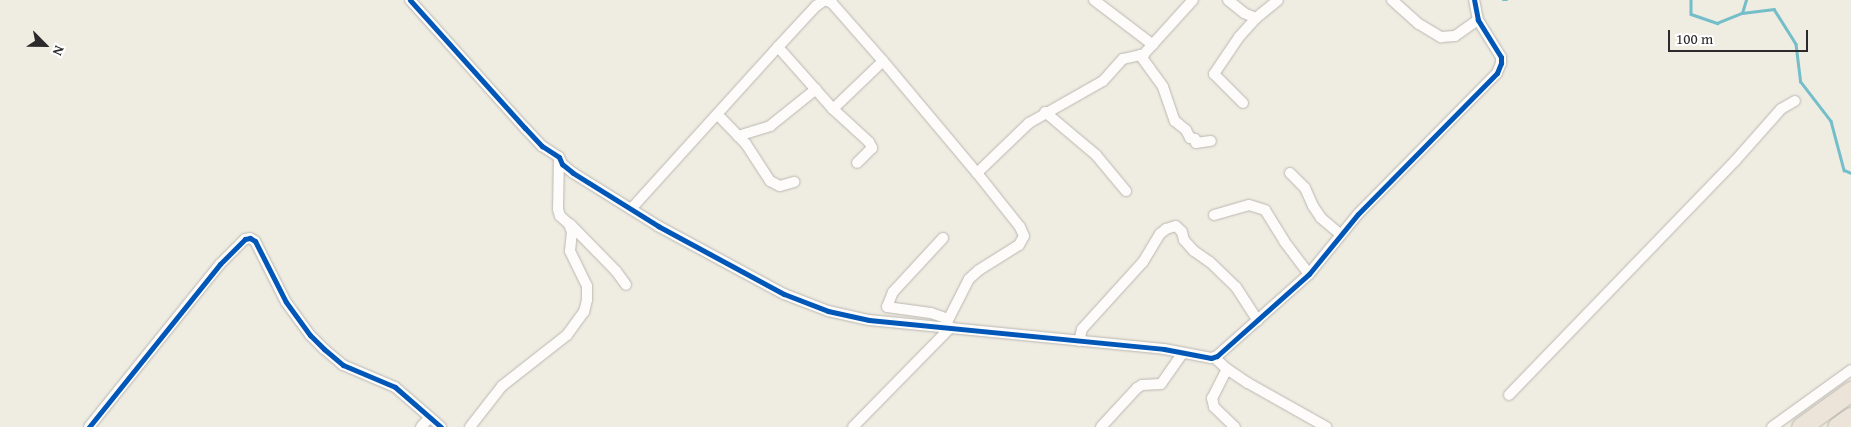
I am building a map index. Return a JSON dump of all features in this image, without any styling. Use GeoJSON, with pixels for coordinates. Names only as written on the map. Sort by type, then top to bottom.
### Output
{"type":"FeatureCollection","features":[{"type":"Feature","properties":{"kind":"highway"},"geometry":{"type":"LineString","coordinates":[[1801,427],[1851,391]]}},
{"type":"Feature","properties":{"kind":"highway"},"geometry":{"type":"LineString","coordinates":[[1837,427],[1851,417]]}},
{"type":"Feature","properties":{"kind":"street"},"geometry":{"type":"LineString","coordinates":[[410,0],[525,128],[542,146],[559,157],[562,164],[574,173],[634,206],[751,278],[806,303],[848,316],[948,325],[1215,358],[1227,369],[1326,427]]}},
{"type":"Feature","properties":{"kind":"street"},"geometry":{"type":"LineString","coordinates":[[634,206],[816,6],[825,0],[832,3],[977,173],[1020,227],[1024,236],[1020,244],[974,274],[964,287],[948,325],[853,427]]}},
{"type":"Feature","properties":{"kind":"street"},"geometry":{"type":"LineString","coordinates":[[1094,0],[1138,31],[1153,45]]}},
{"type":"Feature","properties":{"kind":"street"},"geometry":{"type":"LineString","coordinates":[[977,173],[1028,123],[1103,81],[1123,59],[1140,55],[1153,45],[1193,0]]}},
{"type":"Feature","properties":{"kind":"street"},"geometry":{"type":"LineString","coordinates":[[1228,0],[1244,13],[1256,18]]}},
{"type":"Feature","properties":{"kind":"street"},"geometry":{"type":"LineString","coordinates":[[1243,103],[1214,74],[1239,38],[1256,18],[1278,0]]}},
{"type":"Feature","properties":{"kind":"street"},"geometry":{"type":"LineString","coordinates":[[1392,0],[1419,24],[1441,37],[1455,36],[1478,20]]}},
{"type":"Feature","properties":{"kind":"street"},"geometry":{"type":"LineString","coordinates":[[1215,358],[1258,321],[1283,295],[1309,274],[1358,214],[1497,74],[1502,63],[1501,57],[1478,20],[1474,0]]}},
{"type":"Feature","properties":{"kind":"street"},"geometry":{"type":"LineString","coordinates":[[778,47],[834,109],[869,142],[872,148],[857,163]]}},
{"type":"Feature","properties":{"kind":"street"},"geometry":{"type":"LineString","coordinates":[[1140,55],[1163,87],[1175,121],[1186,130],[1190,138],[1195,138],[1196,143],[1211,142]]}},
{"type":"Feature","properties":{"kind":"street"},"geometry":{"type":"LineString","coordinates":[[834,109],[883,61]]}},
{"type":"Feature","properties":{"kind":"street"},"geometry":{"type":"LineString","coordinates":[[738,136],[770,126],[816,90]]}},
{"type":"Feature","properties":{"kind":"street"},"geometry":{"type":"LineString","coordinates":[[1508,395],[1735,161],[1781,109],[1794,101]]}},
{"type":"Feature","properties":{"kind":"street"},"geometry":{"type":"LineString","coordinates":[[1045,112],[1096,155],[1126,191]]}},
{"type":"Feature","properties":{"kind":"street"},"geometry":{"type":"LineString","coordinates":[[718,115],[757,158],[770,181],[780,186],[794,182]]}},
{"type":"Feature","properties":{"kind":"street"},"geometry":{"type":"LineString","coordinates":[[559,157],[558,209],[560,216],[616,271],[626,285]]}},
{"type":"Feature","properties":{"kind":"street"},"geometry":{"type":"LineString","coordinates":[[1290,173],[1305,188],[1321,218],[1341,235]]}},
{"type":"Feature","properties":{"kind":"street"},"geometry":{"type":"LineString","coordinates":[[1214,215],[1249,205],[1265,210],[1284,241],[1309,274]]}},
{"type":"Feature","properties":{"kind":"street"},"geometry":{"type":"LineString","coordinates":[[470,427],[502,386],[567,335],[584,312],[587,300],[587,286],[570,251],[572,232],[569,224]]}},
{"type":"Feature","properties":{"kind":"street"},"geometry":{"type":"LineString","coordinates":[[1078,341],[1082,329],[1143,262],[1160,234],[1166,228],[1176,226],[1182,232],[1184,240],[1194,252],[1210,262],[1236,287],[1258,321]]}},
{"type":"Feature","properties":{"kind":"street"},"geometry":{"type":"LineString","coordinates":[[89,427],[220,264],[247,238],[255,241],[286,302],[310,335],[324,349],[343,365],[395,387],[430,416],[440,427]]}},
{"type":"Feature","properties":{"kind":"street"},"geometry":{"type":"LineString","coordinates":[[942,238],[894,292],[887,307],[932,314],[948,325]]}},
{"type":"Feature","properties":{"kind":"street"},"geometry":{"type":"LineString","coordinates":[[1101,427],[1137,388],[1142,385],[1161,384],[1183,353]]}},
{"type":"Feature","properties":{"kind":"street"},"geometry":{"type":"LineString","coordinates":[[1227,369],[1212,398],[1214,407],[1235,427]]}},
{"type":"Feature","properties":{"kind":"street"},"geometry":{"type":"LineString","coordinates":[[1772,427],[1851,370]]}},
{"type":"Feature","properties":{"kind":"street"},"geometry":{"type":"LineString","coordinates":[[421,427],[430,416]]}},
{"type":"Feature","properties":{"kind":"waterway"},"geometry":{"type":"LineString","coordinates":[[1691,0],[1691,14],[1717,23],[1742,13],[1774,9],[1796,44],[1801,82],[1831,121],[1844,170],[1851,173]]}},
{"type":"Feature","properties":{"kind":"waterway"},"geometry":{"type":"LineString","coordinates":[[1742,13],[1746,0]]}},
{"type":"Feature","properties":{"kind":"cycle path"},"geometry":{"type":"LineString","coordinates":[[410,0],[525,128],[542,146],[559,157],[562,164],[573,173],[658,226],[784,294],[828,311],[869,320],[1164,349],[1211,358],[1217,356],[1309,274],[1358,214],[1497,73],[1501,57],[1478,20],[1474,0]]}},
{"type":"Feature","properties":{"kind":"cycle path"},"geometry":{"type":"LineString","coordinates":[[89,427],[220,264],[245,239],[250,238],[255,241],[286,302],[310,335],[324,349],[343,365],[395,387],[441,427]]}}]}
